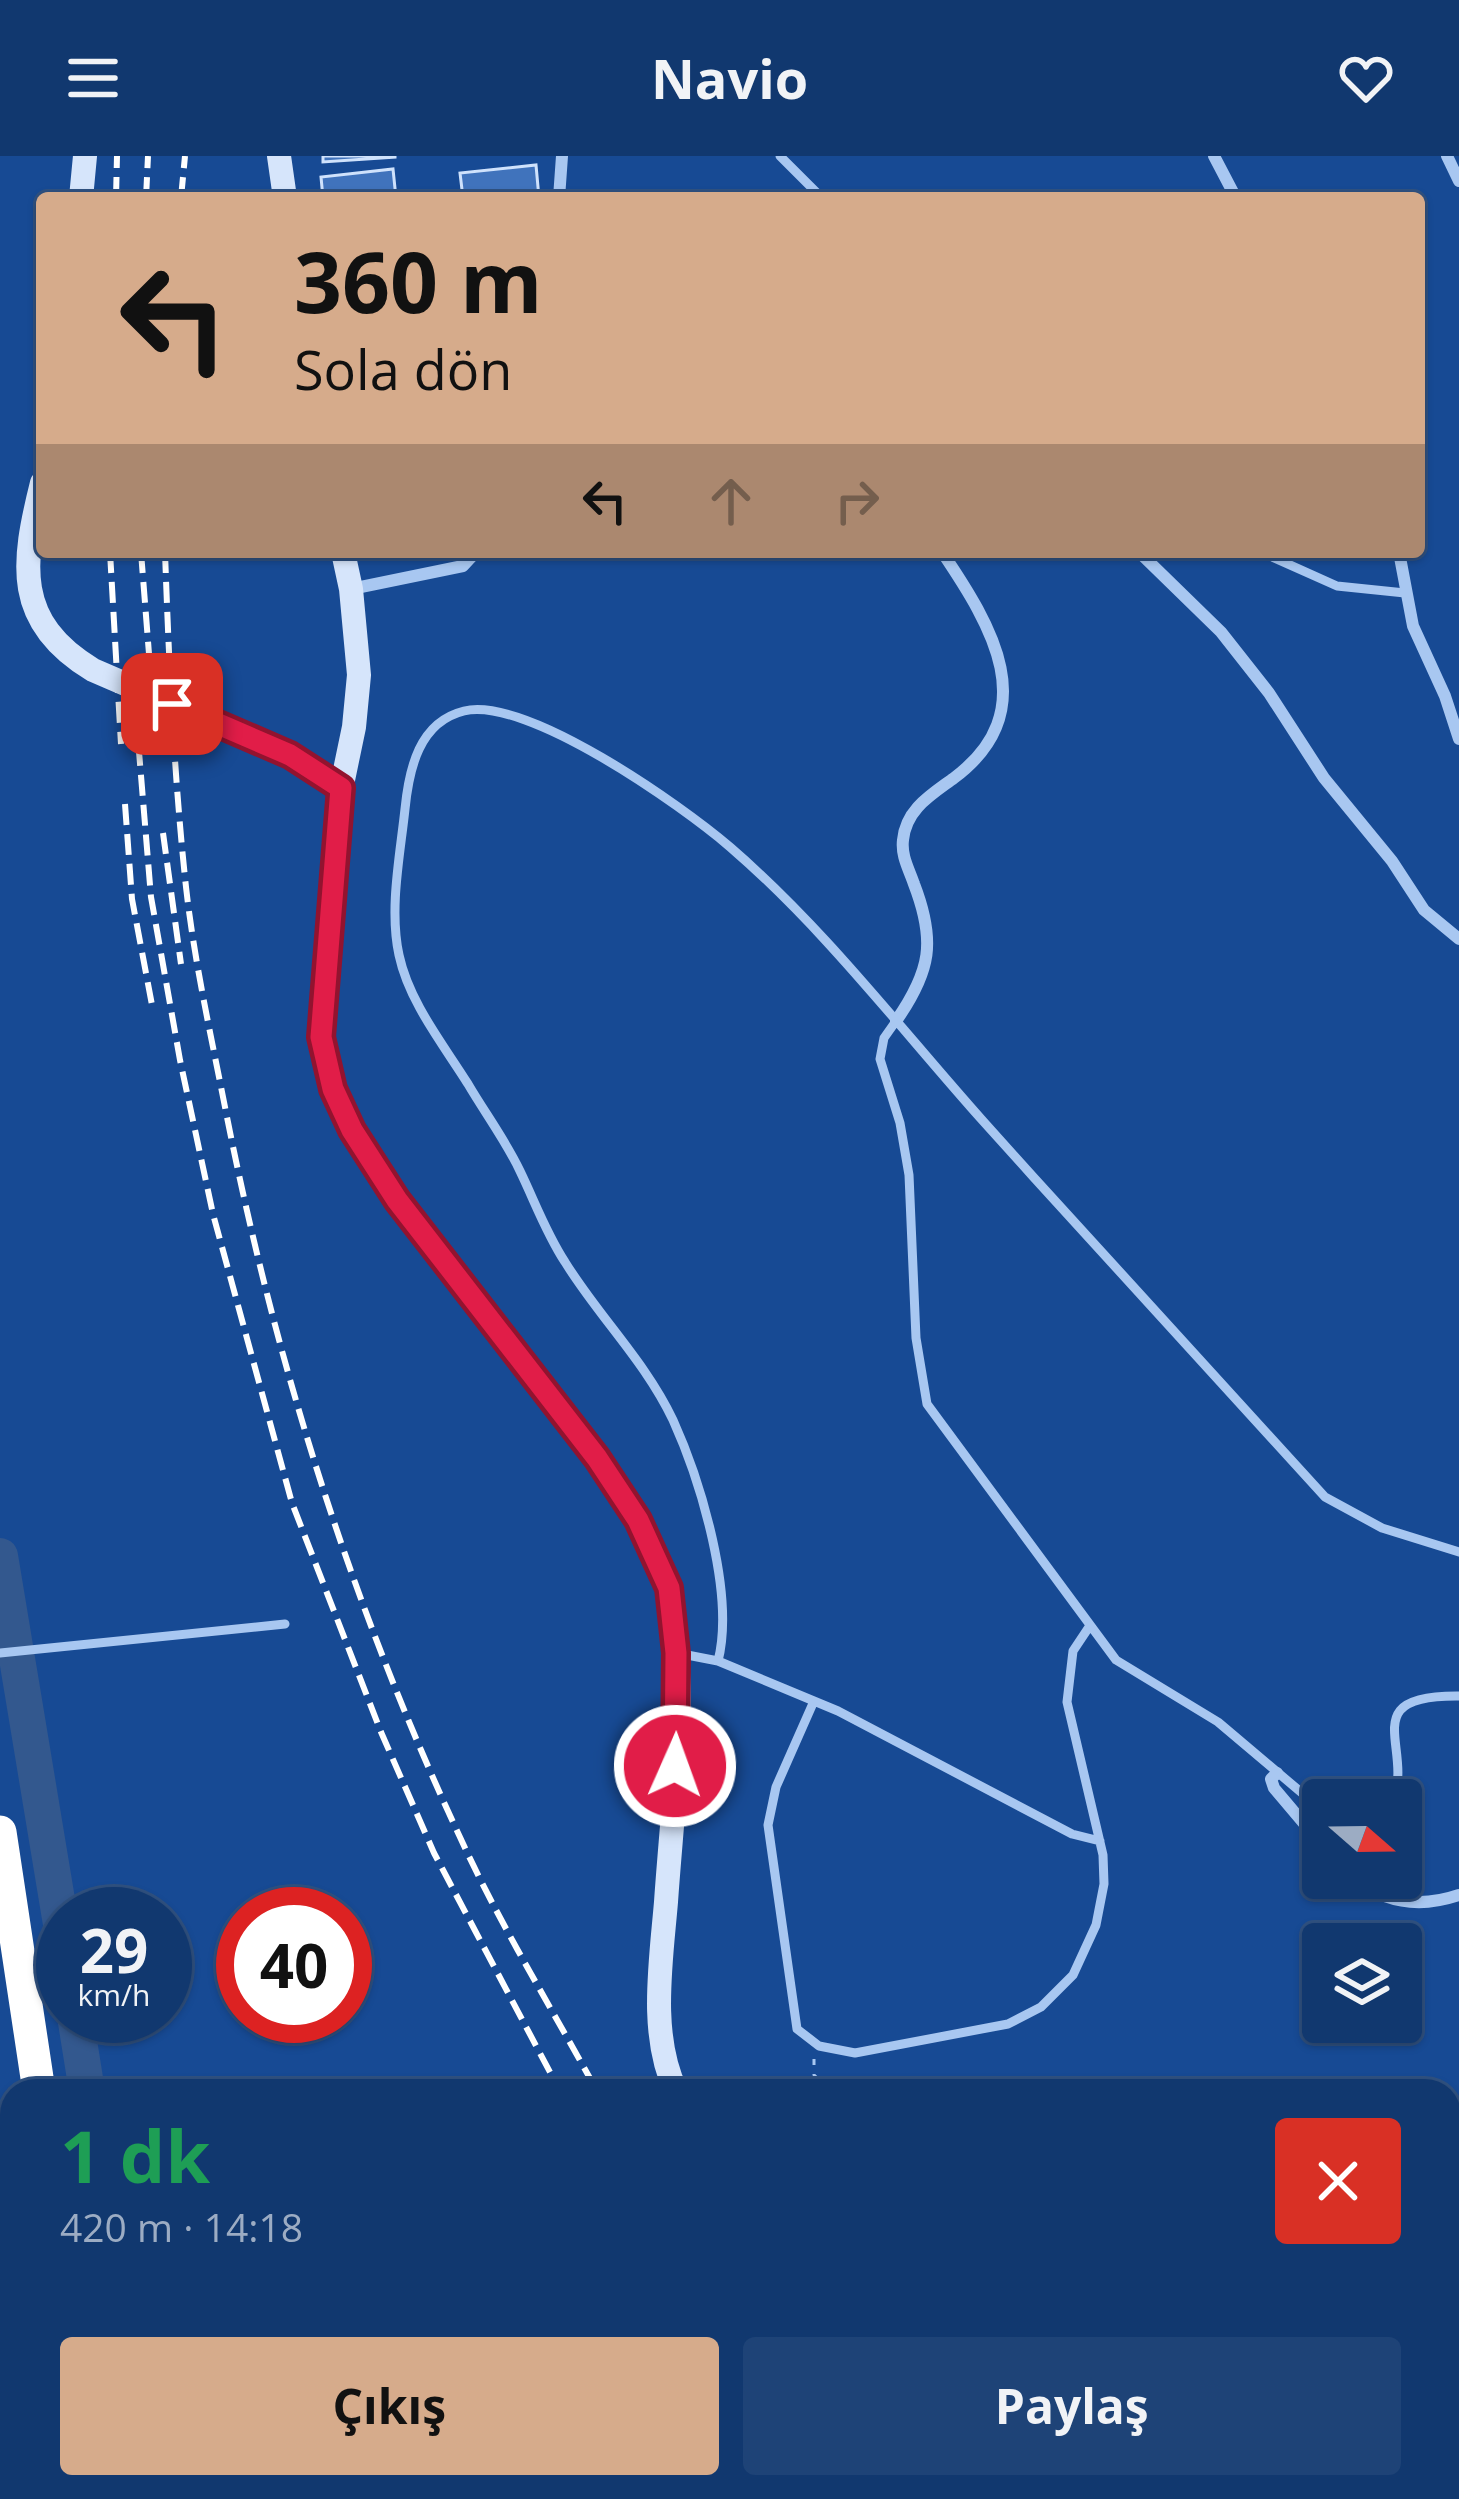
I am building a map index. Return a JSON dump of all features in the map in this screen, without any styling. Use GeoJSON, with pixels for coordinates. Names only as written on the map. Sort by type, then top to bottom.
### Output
{"type":"FeatureCollection","features":[{"type":"Feature","properties":{"kind":"highway"},"geometry":{"type":"LineString","coordinates":[[0,1832],[37,2079]]}},
{"type":"Feature","properties":{"kind":"street"},"geometry":{"type":"LineString","coordinates":[[82,192],[85,156]]}},
{"type":"Feature","properties":{"kind":"street"},"geometry":{"type":"LineString","coordinates":[[279,156],[284,192]]}},
{"type":"Feature","properties":{"kind":"street"},"geometry":{"type":"LineString","coordinates":[[559,192],[562,156]]}},
{"type":"Feature","properties":{"kind":"street"},"geometry":{"type":"LineString","coordinates":[[1214,156],[1233,192]]}},
{"type":"Feature","properties":{"kind":"street"},"geometry":{"type":"LineString","coordinates":[[1447,156],[1459,181]]}},
{"type":"Feature","properties":{"kind":"street"},"geometry":{"type":"LineString","coordinates":[[36,509],[26,553],[27,584],[49,635],[68,655],[290,755],[341,788]]}},
{"type":"Feature","properties":{"kind":"street"},"geometry":{"type":"LineString","coordinates":[[345,558],[359,674],[341,788],[321,1037],[333,1089],[352,1130],[397,1200],[597,1458],[638,1520],[669,1588],[678,1723],[661,1975],[663,2049],[672,2079]]}},
{"type":"Feature","properties":{"kind":"street"},"geometry":{"type":"LineString","coordinates":[[351,589],[464,566],[471,558]]}},
{"type":"Feature","properties":{"kind":"street"},"geometry":{"type":"LineString","coordinates":[[896,1021],[923,976],[928,944],[925,912],[904,857],[907,822],[921,802],[969,767],[996,730],[1006,698],[986,630],[945,558]]}},
{"type":"Feature","properties":{"kind":"street"},"geometry":{"type":"LineString","coordinates":[[1146,558],[1194,602],[1247,663],[1309,757],[1376,839],[1424,910],[1459,939]]}},
{"type":"Feature","properties":{"kind":"street"},"geometry":{"type":"LineString","coordinates":[[1400,558],[1418,642],[1445,696],[1459,739]]}},
{"type":"Feature","properties":{"kind":"street"},"geometry":{"type":"LineString","coordinates":[[1276,1773],[1271,1779],[1274,1788],[1302,1821]]}},
{"type":"Feature","properties":{"kind":"street"},"geometry":{"type":"LineString","coordinates":[[1396,1899],[1411,1903],[1459,1895]]}},
{"type":"Feature","properties":{"kind":"lane"},"geometry":{"type":"LineString","coordinates":[[780,156],[816,192]]}},
{"type":"Feature","properties":{"kind":"lane"},"geometry":{"type":"LineString","coordinates":[[1274,558],[1337,586],[1405,592]]}},
{"type":"Feature","properties":{"kind":"lane"},"geometry":{"type":"LineString","coordinates":[[718,1661],[724,1636],[717,1572],[694,1478],[672,1419],[642,1365],[561,1256],[519,1168],[405,976],[395,917],[408,772],[429,731],[455,713],[494,709],[574,739],[727,844],[817,932],[1324,1497],[1382,1528],[1459,1552]]}},
{"type":"Feature","properties":{"kind":"lane"},"geometry":{"type":"LineString","coordinates":[[896,1021],[884,1038],[880,1059],[900,1123],[909,1175],[922,1390],[934,1417],[1089,1628],[1124,1667],[1217,1721],[1302,1790]]}},
{"type":"Feature","properties":{"kind":"lane"},"geometry":{"type":"LineString","coordinates":[[0,1653],[285,1624]]}},
{"type":"Feature","properties":{"kind":"lane"},"geometry":{"type":"LineString","coordinates":[[814,1701],[776,1787],[768,1825],[797,2029],[819,2046],[855,2054],[1008,2024],[1041,2008],[1073,1975],[1096,1925],[1105,1884],[1100,1841],[1067,1702],[1073,1651],[1089,1628]]}},
{"type":"Feature","properties":{"kind":"lane"},"geometry":{"type":"LineString","coordinates":[[676,1653],[718,1661],[814,1701],[1072,1834],[1100,1841]]}},
{"type":"Feature","properties":{"kind":"lane"},"geometry":{"type":"LineString","coordinates":[[1397,1779],[1393,1733],[1399,1714],[1426,1696],[1459,1696]]}},
{"type":"Feature","properties":{"kind":"path"},"geometry":{"type":"LineString","coordinates":[[818,2079],[813,2060],[819,2046]]}},
{"type":"Feature","properties":{"kind":"building"},"geometry":{"type":"Polygon","coordinates":[[[323,156],[395,156],[395,157],[323,162],[323,156]]]}},
{"type":"Feature","properties":{"kind":"building"},"geometry":{"type":"Polygon","coordinates":[[[536,165],[538,192],[462,192],[460,173],[536,165]]]}},
{"type":"Feature","properties":{"kind":"building"},"geometry":{"type":"Polygon","coordinates":[[[393,169],[395,192],[322,192],[321,177],[393,169]]]}},
{"type":"Feature","properties":{"kind":"waterway"},"geometry":{"type":"LineString","coordinates":[[0,1556],[55,1887]]}},
{"type":"Feature","properties":{"kind":"waterway"},"geometry":{"type":"LineString","coordinates":[[79,2043],[85,2079]]}},
{"type":"Feature","properties":{"kind":"railway"},"geometry":{"type":"LineString","coordinates":[[116,192],[117,156]]}},
{"type":"Feature","properties":{"kind":"railway"},"geometry":{"type":"LineString","coordinates":[[146,192],[148,156]]}},
{"type":"Feature","properties":{"kind":"railway"},"geometry":{"type":"LineString","coordinates":[[182,192],[185,156]]}},
{"type":"Feature","properties":{"kind":"railway"},"geometry":{"type":"LineString","coordinates":[[110,558],[121,744]]}},
{"type":"Feature","properties":{"kind":"railway"},"geometry":{"type":"LineString","coordinates":[[141,558],[156,743]]}},
{"type":"Feature","properties":{"kind":"railway"},"geometry":{"type":"LineString","coordinates":[[165,558],[175,762],[193,941],[244,1197],[291,1384],[349,1567],[419,1746],[491,1900],[590,2079]]}},
{"type":"Feature","properties":{"kind":"railway"},"geometry":{"type":"LineString","coordinates":[[136,715],[151,897],[180,1060],[213,1214],[292,1503],[381,1732],[434,1853],[554,2079]]}},
{"type":"Feature","properties":{"kind":"railway"},"geometry":{"type":"LineString","coordinates":[[125,804],[132,899],[152,1005]]}},
{"type":"Feature","properties":{"kind":"railway"},"geometry":{"type":"LineString","coordinates":[[163,833],[181,964]]}},
{"type":"Feature","properties":{"kind":"route"},"geometry":{"type":"LineString","coordinates":[[172,704],[290,755],[341,788],[321,1037],[333,1089],[352,1130],[397,1200],[597,1458],[638,1520],[669,1588],[676,1653],[675,1766]]}}]}
